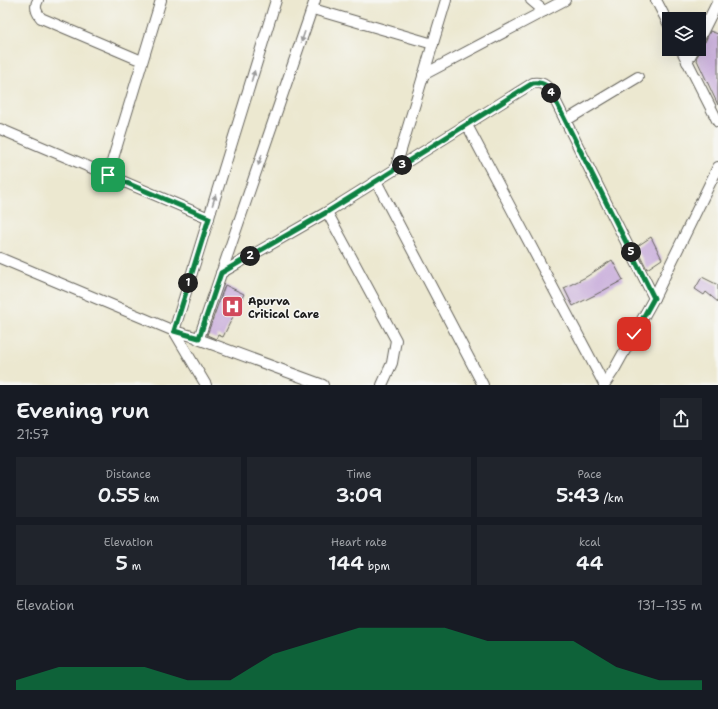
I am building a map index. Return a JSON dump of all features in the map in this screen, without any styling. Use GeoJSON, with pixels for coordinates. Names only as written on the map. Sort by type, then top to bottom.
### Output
{"type":"FeatureCollection","features":[{"type":"Feature","properties":{"kind":"street"},"geometry":{"type":"LineString","coordinates":[[38,0],[36,4],[36,12],[41,18],[142,61]]}},
{"type":"Feature","properties":{"kind":"street"},"geometry":{"type":"LineString","coordinates":[[108,175],[161,0]]}},
{"type":"Feature","properties":{"kind":"street"},"geometry":{"type":"LineString","coordinates":[[206,385],[174,331],[276,0]]}},
{"type":"Feature","properties":{"kind":"street"},"geometry":{"type":"LineString","coordinates":[[395,170],[446,0]]}},
{"type":"Feature","properties":{"kind":"street"},"geometry":{"type":"LineString","coordinates":[[531,0],[544,11]]}},
{"type":"Feature","properties":{"kind":"street"},"geometry":{"type":"LineString","coordinates":[[423,75],[565,0]]}},
{"type":"Feature","properties":{"kind":"street"},"geometry":{"type":"LineString","coordinates":[[656,0],[662,12]]}},
{"type":"Feature","properties":{"kind":"street"},"geometry":{"type":"LineString","coordinates":[[706,25],[718,2]]}},
{"type":"Feature","properties":{"kind":"street"},"geometry":{"type":"LineString","coordinates":[[199,338],[314,5],[433,44]]}},
{"type":"Feature","properties":{"kind":"street"},"geometry":{"type":"LineString","coordinates":[[684,56],[718,122]]}},
{"type":"Feature","properties":{"kind":"street"},"geometry":{"type":"LineString","coordinates":[[687,62],[690,56]]}},
{"type":"Feature","properties":{"kind":"street"},"geometry":{"type":"LineString","coordinates":[[565,121],[638,77]]}},
{"type":"Feature","properties":{"kind":"street"},"geometry":{"type":"LineString","coordinates":[[221,273],[327,212],[533,83],[541,82],[548,86],[654,298]]}},
{"type":"Feature","properties":{"kind":"street"},"geometry":{"type":"LineString","coordinates":[[468,125],[604,385],[654,298],[718,167]]}},
{"type":"Feature","properties":{"kind":"street"},"geometry":{"type":"LineString","coordinates":[[0,129],[209,218]]}},
{"type":"Feature","properties":{"kind":"street"},"geometry":{"type":"LineString","coordinates":[[376,181],[483,385]]}},
{"type":"Feature","properties":{"kind":"street"},"geometry":{"type":"LineString","coordinates":[[327,212],[396,340],[392,363],[382,385]]}},
{"type":"Feature","properties":{"kind":"street"},"geometry":{"type":"LineString","coordinates":[[0,258],[174,331],[199,338],[198,339],[323,385]]}},
{"type":"Feature","properties":{"kind":"building"},"geometry":{"type":"Polygon","coordinates":[[[710,31],[718,34],[718,105],[696,58],[697,56],[706,56],[706,40],[710,31]]]}},
{"type":"Feature","properties":{"kind":"building"},"geometry":{"type":"Polygon","coordinates":[[[651,237],[662,259],[647,269],[636,247],[651,237]]]}},
{"type":"Feature","properties":{"kind":"building"},"geometry":{"type":"Polygon","coordinates":[[[612,260],[623,280],[573,306],[564,288],[586,277],[612,260]]]}},
{"type":"Feature","properties":{"kind":"building"},"geometry":{"type":"Polygon","coordinates":[[[702,277],[718,285],[718,302],[706,292],[704,295],[695,289],[702,277]]]}},
{"type":"Feature","properties":{"kind":"building"},"geometry":{"type":"Polygon","coordinates":[[[225,285],[244,294],[223,337],[218,335],[216,339],[207,335],[225,285]]]}},
{"type":"Feature","properties":{"kind":"place","name":"Apurva Critical Care"},"geometry":{"type":"Point","coordinates":[232,307]}},
{"type":"Feature","properties":{"kind":"route"},"geometry":{"type":"LineString","coordinates":[[108,175],[209,218],[174,331],[199,338],[221,273],[327,212],[533,83],[541,82],[548,86],[654,298],[634,334]]}}]}
